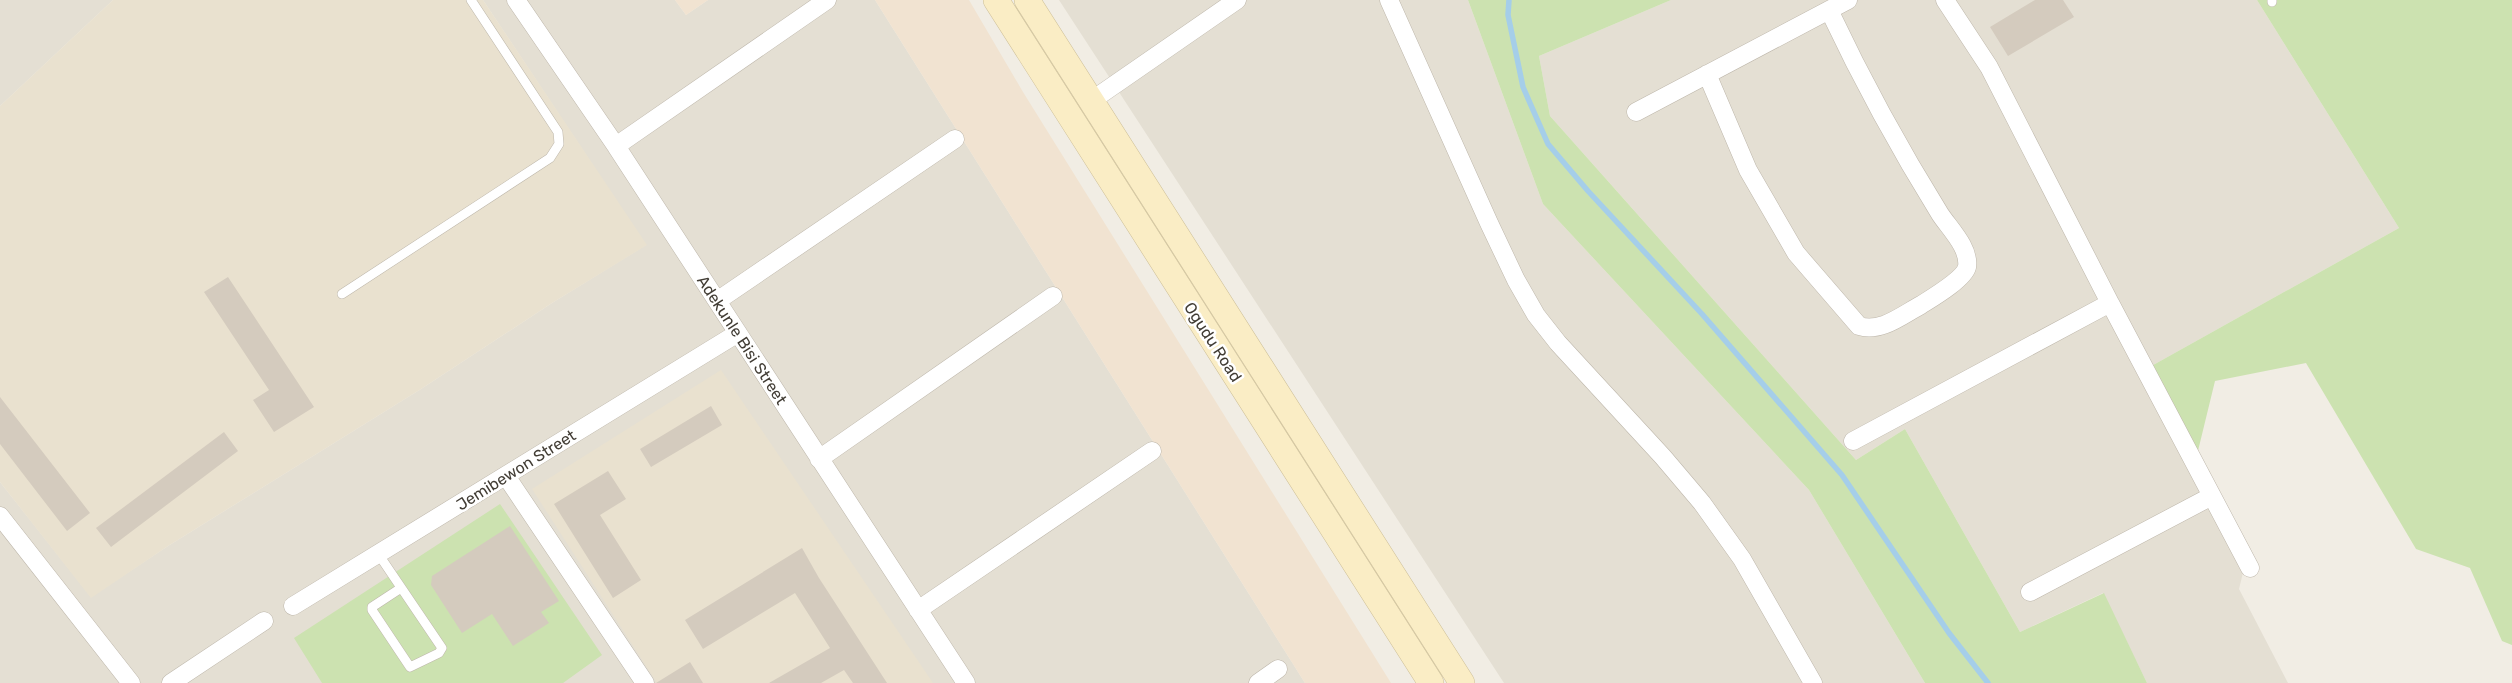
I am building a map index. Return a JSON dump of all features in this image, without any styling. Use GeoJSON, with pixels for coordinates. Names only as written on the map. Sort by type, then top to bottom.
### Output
{"type":"FeatureCollection","features":[{"type":"Feature","properties":{"kind":"main road","name":"Ogudu Road"},"geometry":{"type":"LineString","coordinates":[[996,0],[1431,683]]}},
{"type":"Feature","properties":{"kind":"main road","name":"Ogudu Road"},"geometry":{"type":"LineString","coordinates":[[1027,0],[1462,683]]}},
{"type":"Feature","properties":{"kind":"main road"},"geometry":{"type":"LineString","coordinates":[[1144,235],[1168,222]]}},
{"type":"Feature","properties":{"kind":"street","name":"Adekunle Bisi Street"},"geometry":{"type":"LineString","coordinates":[[516,0],[616,146],[966,683]]}},
{"type":"Feature","properties":{"kind":"street"},"geometry":{"type":"LineString","coordinates":[[616,146],[827,0]]}},
{"type":"Feature","properties":{"kind":"street"},"geometry":{"type":"LineString","coordinates":[[1091,101],[1236,0]]}},
{"type":"Feature","properties":{"kind":"street"},"geometry":{"type":"LineString","coordinates":[[1389,0],[1489,223],[1516,280],[1536,315],[1558,343],[1663,457],[1702,503],[1742,559],[1813,683]]}},
{"type":"Feature","properties":{"kind":"street"},"geometry":{"type":"LineString","coordinates":[[1636,112],[1848,0]]}},
{"type":"Feature","properties":{"kind":"street"},"geometry":{"type":"LineString","coordinates":[[1945,0],[1989,67],[2250,568]]}},
{"type":"Feature","properties":{"kind":"street"},"geometry":{"type":"LineString","coordinates":[[1707,74],[1748,170],[1796,253],[1858,326],[1877,328],[1901,316],[1931,299],[1963,275],[1967,259],[1961,244],[1865,86],[1829,10]]}},
{"type":"Feature","properties":{"kind":"street"},"geometry":{"type":"LineString","coordinates":[[717,302],[955,139]]}},
{"type":"Feature","properties":{"kind":"street"},"geometry":{"type":"LineString","coordinates":[[819,458],[1054,296]]}},
{"type":"Feature","properties":{"kind":"street"},"geometry":{"type":"LineString","coordinates":[[1853,441],[2110,302]]}},
{"type":"Feature","properties":{"kind":"street","name":"Jemibewon Street"},"geometry":{"type":"LineString","coordinates":[[293,606],[738,333]]}},
{"type":"Feature","properties":{"kind":"street"},"geometry":{"type":"LineString","coordinates":[[918,610],[1152,451]]}},
{"type":"Feature","properties":{"kind":"street"},"geometry":{"type":"LineString","coordinates":[[506,476],[645,683]]}},
{"type":"Feature","properties":{"kind":"street"},"geometry":{"type":"LineString","coordinates":[[2030,592],[2212,496]]}},
{"type":"Feature","properties":{"kind":"street"},"geometry":{"type":"LineString","coordinates":[[0,516],[131,683]]}},
{"type":"Feature","properties":{"kind":"street"},"geometry":{"type":"LineString","coordinates":[[171,683],[264,622]]}},
{"type":"Feature","properties":{"kind":"street"},"geometry":{"type":"LineString","coordinates":[[1258,683],[1278,669]]}},
{"type":"Feature","properties":{"kind":"lane"},"geometry":{"type":"LineString","coordinates":[[342,294],[550,158],[559,144],[558,132],[471,0]]}},
{"type":"Feature","properties":{"kind":"lane"},"geometry":{"type":"LineString","coordinates":[[379,555],[442,648],[439,653],[410,667],[372,610],[372,607],[401,588]]}},
{"type":"Feature","properties":{"kind":"shaded area"},"geometry":{"type":"Polygon","coordinates":[[[0,0],[113,0],[0,106],[0,0]]]}},
{"type":"Feature","properties":{"kind":"shaded area"},"geometry":{"type":"Polygon","coordinates":[[[113,0],[483,0],[647,245],[552,303],[421,389],[168,546],[91,598],[0,482],[0,106],[113,0]]]}},
{"type":"Feature","properties":{"kind":"shaded area"},"geometry":{"type":"Polygon","coordinates":[[[483,0],[675,0],[686,15],[708,0],[875,0],[1305,683],[0,683],[0,482],[91,597],[168,546],[421,389],[552,303],[646,245],[483,0]]]}},
{"type":"Feature","properties":{"kind":"shaded area"},"geometry":{"type":"Polygon","coordinates":[[[675,0],[708,0],[686,15],[675,0]]]}},
{"type":"Feature","properties":{"kind":"shaded area"},"geometry":{"type":"Polygon","coordinates":[[[875,0],[969,0],[1023,92],[1391,683],[1305,683],[875,0]]]}},
{"type":"Feature","properties":{"kind":"shaded area"},"geometry":{"type":"Polygon","coordinates":[[[1059,0],[1468,0],[1543,204],[1809,490],[1925,683],[1504,683],[1059,0]]]}},
{"type":"Feature","properties":{"kind":"shaded area"},"geometry":{"type":"Polygon","coordinates":[[[1671,0],[2257,0],[2399,228],[2146,369],[2248,552],[2239,589],[2288,683],[2147,683],[2103,593],[2020,632],[1905,429],[1856,460],[1550,116],[1539,56],[1671,0]]]}},
{"type":"Feature","properties":{"kind":"shaded area"},"geometry":{"type":"Polygon","coordinates":[[[721,370],[933,683],[657,683],[532,489],[721,370]]]}},
{"type":"Feature","properties":{"kind":"green space"},"geometry":{"type":"Polygon","coordinates":[[[1468,0],[1671,0],[1539,56],[1550,116],[1856,460],[1905,429],[2020,632],[2104,593],[2147,683],[1925,683],[1809,490],[1543,204],[1468,0]]]}},
{"type":"Feature","properties":{"kind":"green space"},"geometry":{"type":"Polygon","coordinates":[[[2257,0],[2512,0],[2512,645],[2502,641],[2470,568],[2416,549],[2306,363],[2215,381],[2196,459],[2146,369],[2399,228],[2257,0]]]}},
{"type":"Feature","properties":{"kind":"green space"},"geometry":{"type":"Polygon","coordinates":[[[500,504],[602,655],[563,683],[322,683],[294,638],[500,504]]]}},
{"type":"Feature","properties":{"kind":"building"},"geometry":{"type":"Polygon","coordinates":[[[2035,0],[2063,0],[2074,17],[2008,56],[1990,27],[2035,0]]]}},
{"type":"Feature","properties":{"kind":"building"},"geometry":{"type":"Polygon","coordinates":[[[228,277],[314,407],[274,432],[253,400],[269,390],[204,292],[228,277]]]}},
{"type":"Feature","properties":{"kind":"building"},"geometry":{"type":"Polygon","coordinates":[[[0,397],[90,513],[67,531],[0,444],[0,397]]]}},
{"type":"Feature","properties":{"kind":"building"},"geometry":{"type":"Polygon","coordinates":[[[711,406],[722,425],[651,467],[640,449],[711,406]]]}},
{"type":"Feature","properties":{"kind":"building"},"geometry":{"type":"Polygon","coordinates":[[[224,432],[238,451],[111,547],[96,528],[224,432]]]}},
{"type":"Feature","properties":{"kind":"building"},"geometry":{"type":"Polygon","coordinates":[[[608,471],[626,499],[600,515],[641,580],[613,598],[554,504],[608,471]]]}},
{"type":"Feature","properties":{"kind":"building"},"geometry":{"type":"Polygon","coordinates":[[[510,526],[559,601],[541,612],[549,623],[513,646],[492,614],[462,633],[431,585],[432,576],[510,526]]]}},
{"type":"Feature","properties":{"kind":"building"},"geometry":{"type":"Polygon","coordinates":[[[802,548],[819,578],[887,683],[853,683],[844,670],[821,683],[769,683],[830,648],[795,593],[703,649],[685,620],[802,548]]]}},
{"type":"Feature","properties":{"kind":"building"},"geometry":{"type":"Polygon","coordinates":[[[690,662],[703,683],[656,683],[690,662]]]}},
{"type":"Feature","properties":{"kind":"waterway"},"geometry":{"type":"LineString","coordinates":[[1509,0],[1508,15],[1523,87],[1548,144],[1588,191],[1702,314],[1842,475],[1949,633],[1988,683]]}}]}
